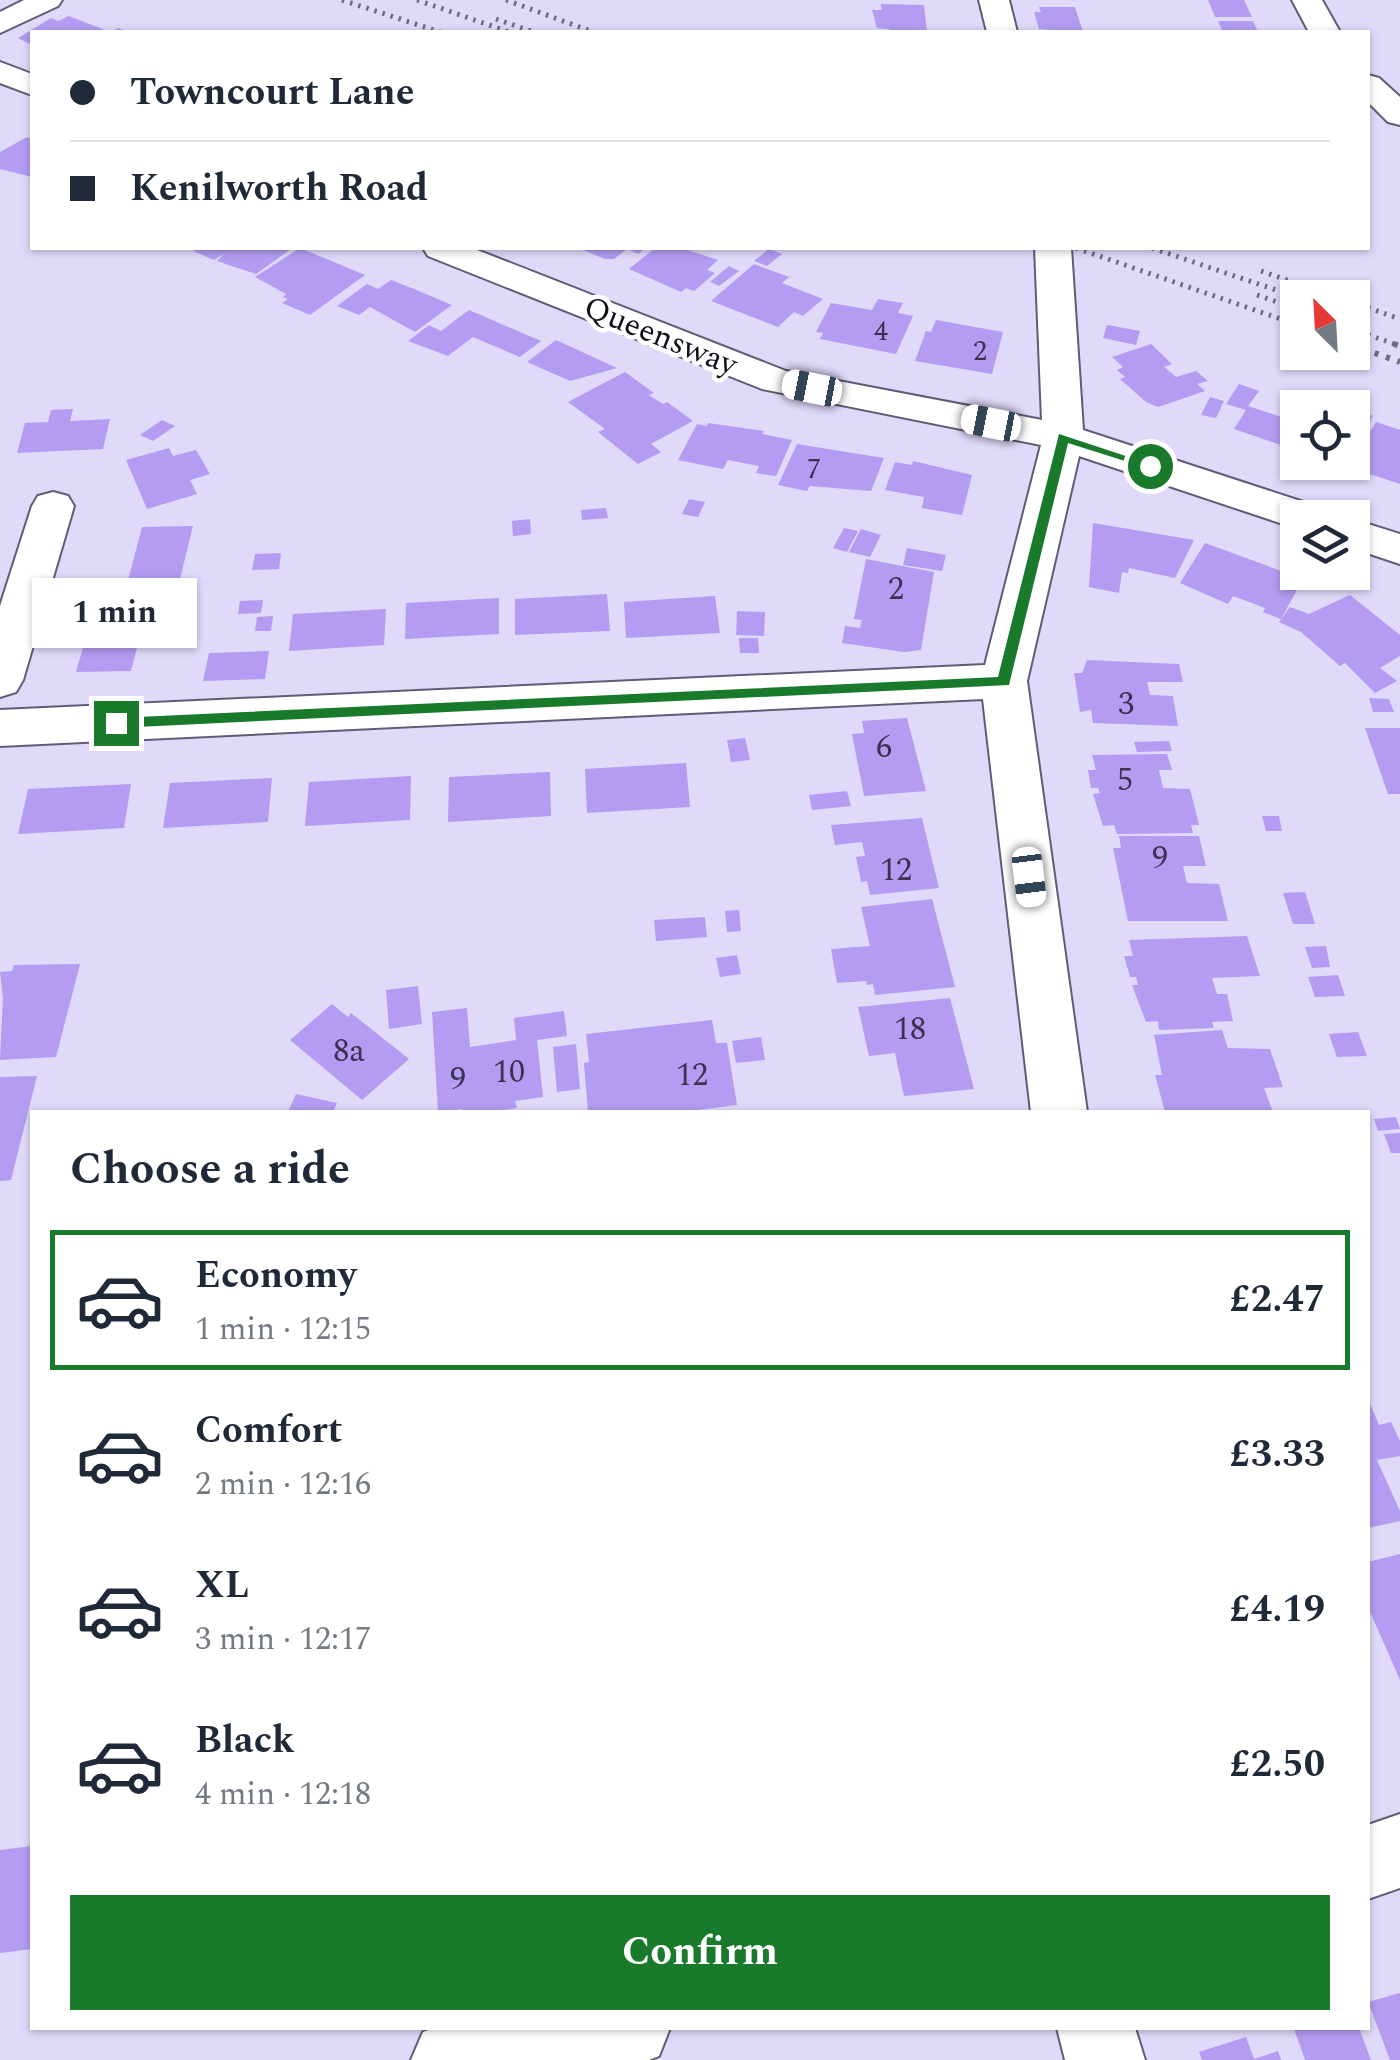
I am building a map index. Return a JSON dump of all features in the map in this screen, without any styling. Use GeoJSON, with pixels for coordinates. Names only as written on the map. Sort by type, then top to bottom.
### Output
{"type":"FeatureCollection","features":[{"type":"Feature","properties":{"kind":"street"},"geometry":{"type":"LineString","coordinates":[[0,24],[46,0]]}},
{"type":"Feature","properties":{"kind":"street"},"geometry":{"type":"LineString","coordinates":[[994,0],[1002,30]]}},
{"type":"Feature","properties":{"kind":"street"},"geometry":{"type":"LineString","coordinates":[[1307,0],[1323,30]]}},
{"type":"Feature","properties":{"kind":"street"},"geometry":{"type":"LineString","coordinates":[[0,72],[30,84]]}},
{"type":"Feature","properties":{"kind":"street"},"geometry":{"type":"LineString","coordinates":[[1370,88],[1400,114]]}},
{"type":"Feature","properties":{"kind":"street","name":"Queensway"},"geometry":{"type":"LineString","coordinates":[[446,250],[776,381],[1063,437],[1280,509]]}},
{"type":"Feature","properties":{"kind":"street"},"geometry":{"type":"LineString","coordinates":[[1053,250],[1063,437],[1004,681],[1059,1110]]}},
{"type":"Feature","properties":{"kind":"street"},"geometry":{"type":"LineString","coordinates":[[0,680],[53,506]]}},
{"type":"Feature","properties":{"kind":"street"},"geometry":{"type":"LineString","coordinates":[[1370,539],[1400,548]]}},
{"type":"Feature","properties":{"kind":"street"},"geometry":{"type":"LineString","coordinates":[[0,728],[1004,681]]}},
{"type":"Feature","properties":{"kind":"street"},"geometry":{"type":"LineString","coordinates":[[1370,1861],[1400,1850]]}},
{"type":"Feature","properties":{"kind":"street"},"geometry":{"type":"LineString","coordinates":[[450,2060],[620,2030]]}},
{"type":"Feature","properties":{"kind":"street"},"geometry":{"type":"LineString","coordinates":[[1097,2030],[1106,2060]]}},
{"type":"Feature","properties":{"kind":"building"},"geometry":{"type":"Polygon","coordinates":[[[1208,0],[1244,0],[1252,17],[1215,17],[1208,0]]]}},
{"type":"Feature","properties":{"kind":"building"},"geometry":{"type":"Polygon","coordinates":[[[881,4],[924,5],[927,30],[877,28],[872,10],[882,10],[881,4]]]}},
{"type":"Feature","properties":{"kind":"building"},"geometry":{"type":"Polygon","coordinates":[[[1039,7],[1075,7],[1082,30],[1039,29],[1034,12],[1041,12],[1039,7]]]}},
{"type":"Feature","properties":{"kind":"building"},"geometry":{"type":"Polygon","coordinates":[[[69,16],[105,30],[31,30],[51,18],[58,21],[69,16]]]}},
{"type":"Feature","properties":{"kind":"building"},"geometry":{"type":"Polygon","coordinates":[[[1218,21],[1253,21],[1257,30],[1222,30],[1218,21]]]}},
{"type":"Feature","properties":{"kind":"building"},"geometry":{"type":"Polygon","coordinates":[[[30,31],[30,44],[18,38],[30,31]]]}},
{"type":"Feature","properties":{"kind":"building"},"geometry":{"type":"Polygon","coordinates":[[[30,139],[30,176],[0,169],[0,152],[30,139]]]}},
{"type":"Feature","properties":{"kind":"building"},"geometry":{"type":"Polygon","coordinates":[[[290,250],[256,274],[217,261],[225,253],[214,260],[193,251],[290,250]]]}},
{"type":"Feature","properties":{"kind":"building"},"geometry":{"type":"Polygon","coordinates":[[[297,250],[365,275],[310,315],[282,303],[288,299],[283,297],[286,294],[255,277],[297,250]]]}},
{"type":"Feature","properties":{"kind":"building"},"geometry":{"type":"Polygon","coordinates":[[[583,250],[626,250],[614,259],[583,250]]]}},
{"type":"Feature","properties":{"kind":"building"},"geometry":{"type":"Polygon","coordinates":[[[653,250],[688,250],[718,260],[707,270],[715,273],[694,291],[686,288],[681,292],[629,269],[653,250]]]}},
{"type":"Feature","properties":{"kind":"building"},"geometry":{"type":"Polygon","coordinates":[[[768,250],[782,254],[767,266],[754,261],[768,250]]]}},
{"type":"Feature","properties":{"kind":"building"},"geometry":{"type":"Polygon","coordinates":[[[754,264],[789,277],[782,283],[823,299],[803,316],[794,312],[778,327],[711,301],[754,264]]]}},
{"type":"Feature","properties":{"kind":"building"},"geometry":{"type":"Polygon","coordinates":[[[729,266],[739,271],[719,286],[710,282],[729,266]]]}},
{"type":"Feature","properties":{"kind":"building"},"geometry":{"type":"Polygon","coordinates":[[[391,280],[452,305],[415,332],[370,307],[359,315],[337,306],[367,284],[378,289],[391,280]]]}},
{"type":"Feature","properties":{"kind":"building"},"geometry":{"type":"Polygon","coordinates":[[[878,299],[903,303],[898,313],[913,316],[896,354],[820,339],[823,333],[816,332],[831,303],[872,310],[878,299]]]}},
{"type":"Feature","properties":{"kind":"building"},"geometry":{"type":"Polygon","coordinates":[[[469,310],[541,341],[520,357],[473,337],[448,356],[408,341],[429,325],[441,331],[469,310]]]}},
{"type":"Feature","properties":{"kind":"building"},"geometry":{"type":"Polygon","coordinates":[[[936,320],[1003,332],[992,374],[915,361],[926,331],[931,332],[936,320]]]}},
{"type":"Feature","properties":{"kind":"building"},"geometry":{"type":"Polygon","coordinates":[[[1107,325],[1140,331],[1136,345],[1103,338],[1107,325]]]}},
{"type":"Feature","properties":{"kind":"building"},"geometry":{"type":"Polygon","coordinates":[[[556,340],[617,368],[570,381],[527,362],[556,340]]]}},
{"type":"Feature","properties":{"kind":"building"},"geometry":{"type":"Polygon","coordinates":[[[1151,344],[1172,364],[1164,367],[1176,377],[1196,371],[1208,381],[1197,384],[1205,391],[1158,407],[1146,402],[1120,379],[1125,377],[1117,370],[1123,367],[1112,357],[1151,344]]]}},
{"type":"Feature","properties":{"kind":"building"},"geometry":{"type":"Polygon","coordinates":[[[625,372],[654,393],[649,395],[663,404],[667,402],[693,421],[651,444],[661,452],[638,464],[598,432],[605,429],[568,402],[625,372]]]}},
{"type":"Feature","properties":{"kind":"building"},"geometry":{"type":"Polygon","coordinates":[[[1239,384],[1259,391],[1248,406],[1280,417],[1280,445],[1234,429],[1246,410],[1226,404],[1239,384]]]}},
{"type":"Feature","properties":{"kind":"building"},"geometry":{"type":"Polygon","coordinates":[[[1210,397],[1224,401],[1216,418],[1201,415],[1210,397]]]}},
{"type":"Feature","properties":{"kind":"building"},"geometry":{"type":"Polygon","coordinates":[[[73,409],[70,421],[110,419],[103,449],[17,453],[25,423],[48,422],[51,410],[73,409]]]}},
{"type":"Feature","properties":{"kind":"building"},"geometry":{"type":"Polygon","coordinates":[[[162,420],[175,426],[153,441],[140,435],[162,420]]]}},
{"type":"Feature","properties":{"kind":"building"},"geometry":{"type":"Polygon","coordinates":[[[1376,422],[1400,430],[1400,484],[1370,474],[1370,432],[1376,422]]]}},
{"type":"Feature","properties":{"kind":"building"},"geometry":{"type":"Polygon","coordinates":[[[697,424],[764,431],[762,434],[792,440],[776,476],[756,473],[759,466],[728,460],[723,469],[678,460],[697,424]]]}},
{"type":"Feature","properties":{"kind":"building"},"geometry":{"type":"Polygon","coordinates":[[[797,444],[884,458],[871,491],[810,486],[807,491],[778,485],[797,444]]]}},
{"type":"Feature","properties":{"kind":"building"},"geometry":{"type":"Polygon","coordinates":[[[169,448],[173,456],[196,450],[210,474],[190,480],[197,494],[147,509],[126,460],[169,448]]]}},
{"type":"Feature","properties":{"kind":"building"},"geometry":{"type":"Polygon","coordinates":[[[913,461],[972,475],[962,515],[922,508],[924,497],[885,490],[895,462],[912,465],[913,461]]]}},
{"type":"Feature","properties":{"kind":"building"},"geometry":{"type":"Polygon","coordinates":[[[689,499],[705,502],[698,517],[682,514],[689,499]]]}},
{"type":"Feature","properties":{"kind":"building"},"geometry":{"type":"Polygon","coordinates":[[[606,508],[608,518],[582,520],[581,510],[606,508]]]}},
{"type":"Feature","properties":{"kind":"building"},"geometry":{"type":"Polygon","coordinates":[[[530,519],[531,534],[513,536],[512,521],[530,519]]]}},
{"type":"Feature","properties":{"kind":"building"},"geometry":{"type":"Polygon","coordinates":[[[1093,523],[1194,540],[1175,578],[1129,568],[1128,573],[1122,572],[1119,593],[1089,587],[1093,523]]]}},
{"type":"Feature","properties":{"kind":"building"},"geometry":{"type":"Polygon","coordinates":[[[193,526],[178,587],[126,588],[142,527],[193,526]]]}},
{"type":"Feature","properties":{"kind":"building"},"geometry":{"type":"Polygon","coordinates":[[[844,528],[858,531],[847,552],[833,548],[844,528]]]}},
{"type":"Feature","properties":{"kind":"building"},"geometry":{"type":"Polygon","coordinates":[[[861,529],[881,535],[870,557],[849,552],[861,529]]]}},
{"type":"Feature","properties":{"kind":"building"},"geometry":{"type":"Polygon","coordinates":[[[1205,543],[1280,571],[1280,590],[1297,590],[1281,619],[1263,612],[1265,608],[1233,596],[1228,604],[1180,583],[1205,543]]]}},
{"type":"Feature","properties":{"kind":"building"},"geometry":{"type":"Polygon","coordinates":[[[907,548],[946,555],[942,571],[903,565],[907,548]]]}},
{"type":"Feature","properties":{"kind":"building"},"geometry":{"type":"Polygon","coordinates":[[[281,553],[279,569],[252,570],[255,554],[281,553]]]}},
{"type":"Feature","properties":{"kind":"building"},"geometry":{"type":"Polygon","coordinates":[[[866,559],[934,572],[921,650],[904,652],[842,643],[845,626],[860,628],[862,620],[854,619],[866,559]]]}},
{"type":"Feature","properties":{"kind":"building"},"geometry":{"type":"Polygon","coordinates":[[[607,594],[610,631],[515,635],[515,599],[607,594]]]}},
{"type":"Feature","properties":{"kind":"building"},"geometry":{"type":"Polygon","coordinates":[[[1350,595],[1400,635],[1400,656],[1380,668],[1397,681],[1375,693],[1345,663],[1340,666],[1301,632],[1279,622],[1290,607],[1309,614],[1350,595]]]}},
{"type":"Feature","properties":{"kind":"building"},"geometry":{"type":"Polygon","coordinates":[[[715,596],[720,633],[626,638],[624,602],[715,596]]]}},
{"type":"Feature","properties":{"kind":"building"},"geometry":{"type":"Polygon","coordinates":[[[499,598],[499,634],[405,639],[406,603],[499,598]]]}},
{"type":"Feature","properties":{"kind":"building"},"geometry":{"type":"Polygon","coordinates":[[[263,600],[261,613],[238,614],[240,601],[263,600]]]}},
{"type":"Feature","properties":{"kind":"building"},"geometry":{"type":"Polygon","coordinates":[[[148,605],[131,671],[76,672],[95,606],[148,605]]]}},
{"type":"Feature","properties":{"kind":"building"},"geometry":{"type":"Polygon","coordinates":[[[386,609],[384,645],[289,651],[293,614],[386,609]]]}},
{"type":"Feature","properties":{"kind":"building"},"geometry":{"type":"Polygon","coordinates":[[[737,611],[765,612],[764,636],[736,635],[737,611]]]}},
{"type":"Feature","properties":{"kind":"building"},"geometry":{"type":"Polygon","coordinates":[[[273,616],[271,631],[255,631],[257,617],[273,616]]]}},
{"type":"Feature","properties":{"kind":"building"},"geometry":{"type":"Polygon","coordinates":[[[739,638],[758,638],[759,653],[740,653],[739,638]]]}},
{"type":"Feature","properties":{"kind":"building"},"geometry":{"type":"Polygon","coordinates":[[[269,651],[265,679],[203,681],[209,653],[269,651]]]}},
{"type":"Feature","properties":{"kind":"building"},"geometry":{"type":"Polygon","coordinates":[[[1087,660],[1179,664],[1183,682],[1147,682],[1150,695],[1173,696],[1178,726],[1093,723],[1091,710],[1080,712],[1074,673],[1082,673],[1087,660]]]}},
{"type":"Feature","properties":{"kind":"building"},"geometry":{"type":"Polygon","coordinates":[[[1369,698],[1389,699],[1394,712],[1373,712],[1369,698]]]}},
{"type":"Feature","properties":{"kind":"building"},"geometry":{"type":"Polygon","coordinates":[[[907,718],[926,791],[864,796],[852,734],[864,733],[862,721],[907,718]]]}},
{"type":"Feature","properties":{"kind":"building"},"geometry":{"type":"Polygon","coordinates":[[[1365,728],[1400,728],[1400,794],[1388,794],[1365,728]]]}},
{"type":"Feature","properties":{"kind":"building"},"geometry":{"type":"Polygon","coordinates":[[[745,738],[750,760],[731,762],[727,740],[745,738]]]}},
{"type":"Feature","properties":{"kind":"building"},"geometry":{"type":"Polygon","coordinates":[[[1169,741],[1172,751],[1137,752],[1134,742],[1169,741]]]}},
{"type":"Feature","properties":{"kind":"building"},"geometry":{"type":"Polygon","coordinates":[[[1167,754],[1172,770],[1159,770],[1163,788],[1190,789],[1199,825],[1191,825],[1193,833],[1117,834],[1114,825],[1103,826],[1093,794],[1100,793],[1098,788],[1091,788],[1088,770],[1096,770],[1092,755],[1167,754]]]}},
{"type":"Feature","properties":{"kind":"building"},"geometry":{"type":"Polygon","coordinates":[[[686,763],[690,807],[587,813],[585,769],[686,763]]]}},
{"type":"Feature","properties":{"kind":"building"},"geometry":{"type":"Polygon","coordinates":[[[550,772],[551,816],[448,822],[449,777],[550,772]]]}},
{"type":"Feature","properties":{"kind":"building"},"geometry":{"type":"Polygon","coordinates":[[[411,776],[410,820],[305,826],[309,782],[411,776]]]}},
{"type":"Feature","properties":{"kind":"building"},"geometry":{"type":"Polygon","coordinates":[[[272,778],[268,822],[163,828],[170,783],[272,778]]]}},
{"type":"Feature","properties":{"kind":"building"},"geometry":{"type":"Polygon","coordinates":[[[131,784],[124,828],[18,834],[28,789],[131,784]]]}},
{"type":"Feature","properties":{"kind":"building"},"geometry":{"type":"Polygon","coordinates":[[[847,791],[851,806],[812,810],[809,795],[847,791]]]}},
{"type":"Feature","properties":{"kind":"building"},"geometry":{"type":"Polygon","coordinates":[[[1262,816],[1279,816],[1282,831],[1266,831],[1262,816]]]}},
{"type":"Feature","properties":{"kind":"building"},"geometry":{"type":"Polygon","coordinates":[[[922,818],[939,888],[870,895],[867,881],[861,882],[856,857],[865,856],[862,842],[835,845],[831,825],[922,818]]]}},
{"type":"Feature","properties":{"kind":"building"},"geometry":{"type":"Polygon","coordinates":[[[1119,836],[1199,836],[1206,866],[1183,866],[1187,883],[1219,884],[1228,921],[1128,921],[1113,848],[1121,848],[1119,836]]]}},
{"type":"Feature","properties":{"kind":"building"},"geometry":{"type":"Polygon","coordinates":[[[1305,892],[1315,924],[1293,924],[1283,893],[1305,892]]]}},
{"type":"Feature","properties":{"kind":"building"},"geometry":{"type":"Polygon","coordinates":[[[932,899],[955,987],[875,995],[873,984],[867,985],[866,981],[837,983],[831,949],[870,946],[861,907],[932,899]]]}},
{"type":"Feature","properties":{"kind":"building"},"geometry":{"type":"Polygon","coordinates":[[[739,910],[741,931],[727,932],[725,911],[739,910]]]}},
{"type":"Feature","properties":{"kind":"building"},"geometry":{"type":"Polygon","coordinates":[[[705,917],[707,937],[656,941],[654,920],[705,917]]]}},
{"type":"Feature","properties":{"kind":"building"},"geometry":{"type":"Polygon","coordinates":[[[1247,936],[1260,976],[1212,978],[1217,994],[1227,994],[1233,1021],[1212,1022],[1214,1028],[1159,1030],[1158,1021],[1146,1022],[1132,985],[1138,985],[1136,977],[1130,977],[1124,956],[1133,956],[1129,940],[1247,936]]]}},
{"type":"Feature","properties":{"kind":"building"},"geometry":{"type":"Polygon","coordinates":[[[1326,946],[1330,967],[1312,968],[1305,947],[1326,946]]]}},
{"type":"Feature","properties":{"kind":"building"},"geometry":{"type":"Polygon","coordinates":[[[737,955],[741,974],[720,977],[716,958],[737,955]]]}},
{"type":"Feature","properties":{"kind":"building"},"geometry":{"type":"Polygon","coordinates":[[[80,964],[56,1057],[0,1060],[0,972],[12,971],[14,965],[80,964]]]}},
{"type":"Feature","properties":{"kind":"building"},"geometry":{"type":"Polygon","coordinates":[[[1338,975],[1345,996],[1315,997],[1308,977],[1338,975]]]}},
{"type":"Feature","properties":{"kind":"building"},"geometry":{"type":"Polygon","coordinates":[[[418,986],[422,1024],[389,1029],[386,990],[418,986]]]}},
{"type":"Feature","properties":{"kind":"building"},"geometry":{"type":"Polygon","coordinates":[[[950,998],[974,1089],[904,1096],[895,1053],[869,1056],[858,1007],[950,998]]]}},
{"type":"Feature","properties":{"kind":"building"},"geometry":{"type":"Polygon","coordinates":[[[332,1004],[348,1017],[351,1013],[409,1059],[362,1100],[290,1040],[332,1004]]]}},
{"type":"Feature","properties":{"kind":"building"},"geometry":{"type":"Polygon","coordinates":[[[467,1008],[470,1047],[516,1040],[514,1018],[564,1011],[567,1036],[537,1040],[543,1097],[515,1101],[517,1108],[502,1110],[438,1110],[432,1012],[467,1008]]]}},
{"type":"Feature","properties":{"kind":"building"},"geometry":{"type":"Polygon","coordinates":[[[712,1020],[716,1043],[727,1043],[737,1105],[697,1110],[588,1110],[586,1034],[712,1020]]]}},
{"type":"Feature","properties":{"kind":"building"},"geometry":{"type":"Polygon","coordinates":[[[1222,1030],[1228,1048],[1270,1049],[1283,1087],[1264,1088],[1272,1110],[1164,1110],[1155,1075],[1162,1075],[1154,1035],[1222,1030]]]}},
{"type":"Feature","properties":{"kind":"building"},"geometry":{"type":"Polygon","coordinates":[[[1358,1032],[1367,1056],[1337,1057],[1329,1034],[1358,1032]]]}},
{"type":"Feature","properties":{"kind":"building"},"geometry":{"type":"Polygon","coordinates":[[[761,1037],[765,1060],[736,1063],[732,1041],[761,1037]]]}},
{"type":"Feature","properties":{"kind":"building"},"geometry":{"type":"Polygon","coordinates":[[[576,1044],[580,1089],[557,1092],[553,1047],[576,1044]]]}},
{"type":"Feature","properties":{"kind":"building"},"geometry":{"type":"Polygon","coordinates":[[[37,1076],[11,1180],[0,1181],[0,1077],[37,1076]]]}},
{"type":"Feature","properties":{"kind":"building"},"geometry":{"type":"Polygon","coordinates":[[[296,1094],[337,1103],[334,1110],[289,1110],[296,1094]]]}},
{"type":"Feature","properties":{"kind":"building"},"geometry":{"type":"Polygon","coordinates":[[[1396,1117],[1400,1129],[1378,1131],[1374,1119],[1396,1117]]]}},
{"type":"Feature","properties":{"kind":"building"},"geometry":{"type":"Polygon","coordinates":[[[1400,1133],[1400,1153],[1391,1153],[1384,1134],[1400,1133]]]}},
{"type":"Feature","properties":{"kind":"building"},"geometry":{"type":"Polygon","coordinates":[[[1370,1404],[1379,1425],[1391,1422],[1400,1441],[1400,1456],[1377,1460],[1400,1511],[1400,1521],[1370,1528],[1370,1404]]]}},
{"type":"Feature","properties":{"kind":"building"},"geometry":{"type":"Polygon","coordinates":[[[1400,1554],[1400,1680],[1370,1612],[1370,1562],[1400,1554]]]}},
{"type":"Feature","properties":{"kind":"building"},"geometry":{"type":"Polygon","coordinates":[[[30,1846],[30,1949],[0,1953],[0,1850],[30,1846]]]}},
{"type":"Feature","properties":{"kind":"building"},"geometry":{"type":"Polygon","coordinates":[[[1400,1993],[1400,2060],[1390,2060],[1370,2001],[1400,1993]]]}},
{"type":"Feature","properties":{"kind":"building"},"geometry":{"type":"Polygon","coordinates":[[[1294,2030],[1360,2030],[1371,2060],[1305,2060],[1294,2030]]]}},
{"type":"Feature","properties":{"kind":"building"},"geometry":{"type":"Polygon","coordinates":[[[1246,2037],[1254,2059],[1278,2051],[1281,2060],[1202,2060],[1199,2052],[1246,2037]]]}},
{"type":"Feature","properties":{"kind":"railway"},"geometry":{"type":"LineString","coordinates":[[342,0],[434,30]]}},
{"type":"Feature","properties":{"kind":"railway"},"geometry":{"type":"LineString","coordinates":[[417,0],[503,30]]}},
{"type":"Feature","properties":{"kind":"railway"},"geometry":{"type":"LineString","coordinates":[[506,0],[588,30]]}},
{"type":"Feature","properties":{"kind":"railway"},"geometry":{"type":"LineString","coordinates":[[496,19],[528,30]]}},
{"type":"Feature","properties":{"kind":"railway"},"geometry":{"type":"LineString","coordinates":[[1082,250],[1280,319]]}},
{"type":"Feature","properties":{"kind":"railway"},"geometry":{"type":"LineString","coordinates":[[1158,250],[1279,291]]}},
{"type":"Feature","properties":{"kind":"railway"},"geometry":{"type":"LineString","coordinates":[[1261,271],[1287,280]]}},
{"type":"Feature","properties":{"kind":"railway"},"geometry":{"type":"LineString","coordinates":[[1257,295],[1280,303]]}},
{"type":"Feature","properties":{"kind":"railway"},"geometry":{"type":"LineString","coordinates":[[1370,308],[1400,319]]}},
{"type":"Feature","properties":{"kind":"railway"},"geometry":{"type":"LineString","coordinates":[[1370,335],[1400,346],[1394,344]]}},
{"type":"Feature","properties":{"kind":"railway"},"geometry":{"type":"LineString","coordinates":[[1370,351],[1400,362]]}},
{"type":"Feature","properties":{"kind":"route"},"geometry":{"type":"LineString","coordinates":[[116,723],[1004,681],[1063,437],[1150,466]]}}]}
